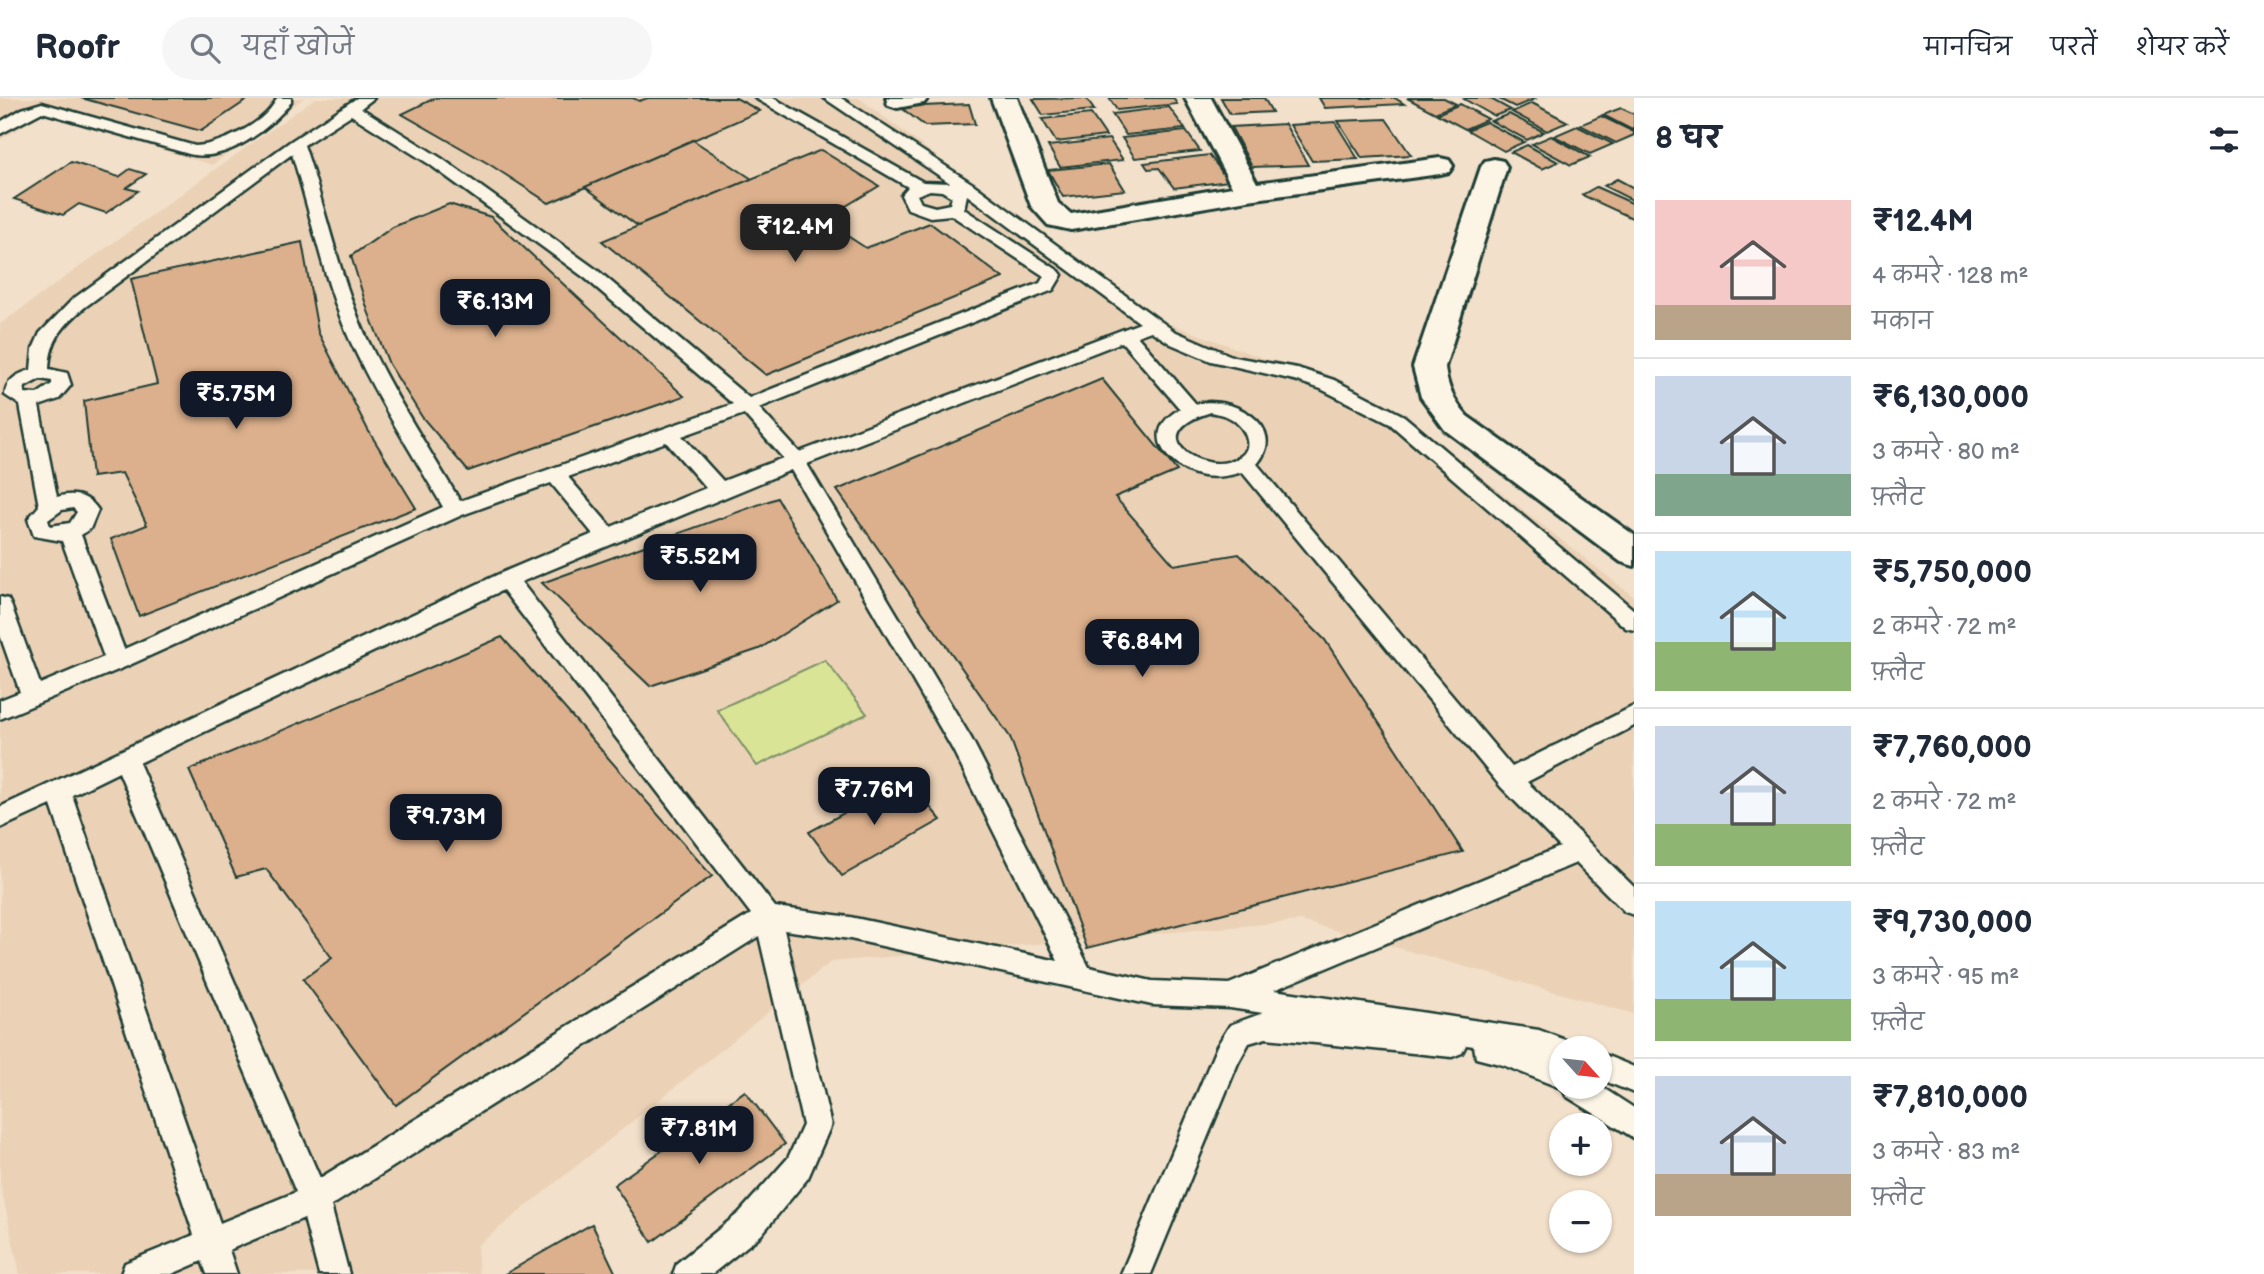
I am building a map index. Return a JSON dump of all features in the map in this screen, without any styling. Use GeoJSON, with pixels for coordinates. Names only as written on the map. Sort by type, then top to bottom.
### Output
{"type":"FeatureCollection","features":[{"type":"Feature","properties":{"kind":"street"},"geometry":{"type":"LineString","coordinates":[[1004,98],[1045,206],[1058,219],[1080,222],[1248,192],[1440,166]]}},
{"type":"Feature","properties":{"kind":"street"},"geometry":{"type":"LineString","coordinates":[[1198,98],[1248,192]]}},
{"type":"Feature","properties":{"kind":"street"},"geometry":{"type":"LineString","coordinates":[[1494,167],[1429,366],[1431,386],[1439,404],[1456,423],[1634,554]]}},
{"type":"Feature","properties":{"kind":"lane"},"geometry":{"type":"LineString","coordinates":[[0,129],[27,112],[42,107],[194,151],[208,152],[233,142],[276,110],[284,102],[284,98]]}},
{"type":"Feature","properties":{"kind":"lane"},"geometry":{"type":"LineString","coordinates":[[40,373],[40,348],[60,319],[296,144],[367,98]]}},
{"type":"Feature","properties":{"kind":"lane"},"geometry":{"type":"LineString","coordinates":[[762,98],[920,187]]}},
{"type":"Feature","properties":{"kind":"lane"},"geometry":{"type":"LineString","coordinates":[[0,710],[117,661],[455,510],[747,406],[1047,286],[1053,275],[958,195],[831,98]]}},
{"type":"Feature","properties":{"kind":"lane"},"geometry":{"type":"LineString","coordinates":[[350,108],[435,162],[591,274],[747,406],[795,460],[963,745],[1081,979]]}},
{"type":"Feature","properties":{"kind":"lane"},"geometry":{"type":"LineString","coordinates":[[296,144],[316,204],[325,247],[364,352],[455,510]]}},
{"type":"Feature","properties":{"kind":"lane"},"geometry":{"type":"LineString","coordinates":[[958,195],[930,212],[914,206],[909,195],[920,187],[939,185],[958,195],[1168,335],[1205,354],[1300,375],[1366,400],[1397,420],[1634,622]]}},
{"type":"Feature","properties":{"kind":"lane"},"geometry":{"type":"LineString","coordinates":[[0,818],[507,579],[719,490],[1152,324]]}},
{"type":"Feature","properties":{"kind":"lane"},"geometry":{"type":"LineString","coordinates":[[1125,334],[1190,409]]}},
{"type":"Feature","properties":{"kind":"lane"},"geometry":{"type":"LineString","coordinates":[[15,400],[53,395],[62,385],[60,377],[40,373],[19,382],[15,387],[15,400],[50,507]]}},
{"type":"Feature","properties":{"kind":"lane"},"geometry":{"type":"LineString","coordinates":[[1211,406],[1233,412],[1250,424],[1259,441],[1256,454],[1246,464],[1226,471],[1206,470],[1188,464],[1175,454],[1166,440],[1166,428],[1176,416],[1190,409],[1211,406]]}},
{"type":"Feature","properties":{"kind":"lane"},"geometry":{"type":"LineString","coordinates":[[669,433],[719,490]]}},
{"type":"Feature","properties":{"kind":"lane"},"geometry":{"type":"LineString","coordinates":[[1246,464],[1509,780],[1634,904]]}},
{"type":"Feature","properties":{"kind":"lane"},"geometry":{"type":"LineString","coordinates":[[555,474],[607,537]]}},
{"type":"Feature","properties":{"kind":"lane"},"geometry":{"type":"LineString","coordinates":[[69,501],[84,505],[88,516],[69,531],[57,534],[41,531],[38,519],[50,507],[69,501]]}},
{"type":"Feature","properties":{"kind":"lane"},"geometry":{"type":"LineString","coordinates":[[69,531],[117,661]]}},
{"type":"Feature","properties":{"kind":"lane"},"geometry":{"type":"LineString","coordinates":[[507,579],[768,917],[817,1125],[798,1168],[750,1224],[688,1274]]}},
{"type":"Feature","properties":{"kind":"lane"},"geometry":{"type":"LineString","coordinates":[[0,605],[33,695]]}},
{"type":"Feature","properties":{"kind":"lane"},"geometry":{"type":"LineString","coordinates":[[1509,780],[1634,715]]}},
{"type":"Feature","properties":{"kind":"lane"},"geometry":{"type":"LineString","coordinates":[[126,760],[314,1199],[334,1274]]}},
{"type":"Feature","properties":{"kind":"lane"},"geometry":{"type":"LineString","coordinates":[[58,791],[213,1239],[222,1274]]}},
{"type":"Feature","properties":{"kind":"lane"},"geometry":{"type":"LineString","coordinates":[[1230,996],[1580,850]]}},
{"type":"Feature","properties":{"kind":"lane"},"geometry":{"type":"LineString","coordinates":[[135,1274],[213,1239],[314,1199],[768,917],[850,928],[1152,993],[1230,996],[1549,1047]]}},
{"type":"Feature","properties":{"kind":"lane"},"geometry":{"type":"LineString","coordinates":[[1136,1274],[1227,1055],[1240,1034],[1266,1025],[1469,1046],[1505,1052],[1549,1072]]}},
{"type":"Feature","properties":{"kind":"lane"},"geometry":{"type":"LineString","coordinates":[[1612,1071],[1634,1080]]}},
{"type":"Feature","properties":{"kind":"lane"},"geometry":{"type":"LineString","coordinates":[[1595,1099],[1634,1124]]}},
{"type":"Feature","properties":{"kind":"shaded area"},"geometry":{"type":"Polygon","coordinates":[[[0,98],[304,98],[212,165],[43,114],[0,140],[0,98]]]}},
{"type":"Feature","properties":{"kind":"shaded area"},"geometry":{"type":"Polygon","coordinates":[[[315,98],[859,98],[1149,316],[1390,405],[1634,597],[1634,1014],[1301,921],[831,962],[477,1246],[479,1274],[20,1274],[0,1184],[0,324],[315,98]]]}},
{"type":"Feature","properties":{"kind":"green space"},"geometry":{"type":"Polygon","coordinates":[[[825,660],[867,714],[757,766],[717,710],[825,660]]]}},
{"type":"Feature","properties":{"kind":"building"},"geometry":{"type":"Polygon","coordinates":[[[81,98],[250,98],[201,131],[81,98]]]}},
{"type":"Feature","properties":{"kind":"building"},"geometry":{"type":"Polygon","coordinates":[[[435,98],[633,98],[639,101],[648,98],[736,98],[760,111],[549,203],[489,164],[402,114],[435,98]]]}},
{"type":"Feature","properties":{"kind":"building"},"geometry":{"type":"Polygon","coordinates":[[[1086,98],[1094,110],[1043,115],[1033,99],[1086,98]]]}},
{"type":"Feature","properties":{"kind":"building"},"geometry":{"type":"Polygon","coordinates":[[[1109,98],[1173,98],[1177,104],[1117,110],[1109,98]]]}},
{"type":"Feature","properties":{"kind":"building"},"geometry":{"type":"Polygon","coordinates":[[[1221,98],[1264,98],[1272,112],[1230,114],[1221,98]]]}},
{"type":"Feature","properties":{"kind":"building"},"geometry":{"type":"Polygon","coordinates":[[[1319,98],[1395,98],[1404,104],[1325,108],[1319,98]]]}},
{"type":"Feature","properties":{"kind":"building"},"geometry":{"type":"Polygon","coordinates":[[[1407,98],[1444,98],[1456,104],[1435,113],[1407,98]]]}},
{"type":"Feature","properties":{"kind":"building"},"geometry":{"type":"Polygon","coordinates":[[[1489,98],[1511,110],[1494,116],[1464,99],[1489,98]]]}},
{"type":"Feature","properties":{"kind":"building"},"geometry":{"type":"Polygon","coordinates":[[[1497,98],[1532,98],[1535,99],[1515,107],[1497,98]]]}},
{"type":"Feature","properties":{"kind":"building"},"geometry":{"type":"Polygon","coordinates":[[[1532,103],[1568,122],[1547,131],[1512,112],[1532,103]]]}},
{"type":"Feature","properties":{"kind":"building"},"geometry":{"type":"Polygon","coordinates":[[[969,104],[975,124],[925,126],[900,107],[969,104]]]}},
{"type":"Feature","properties":{"kind":"building"},"geometry":{"type":"Polygon","coordinates":[[[1460,104],[1488,119],[1465,129],[1437,114],[1460,104]]]}},
{"type":"Feature","properties":{"kind":"building"},"geometry":{"type":"Polygon","coordinates":[[[1169,107],[1185,129],[1126,135],[1112,114],[1169,107]]]}},
{"type":"Feature","properties":{"kind":"building"},"geometry":{"type":"Polygon","coordinates":[[[1621,108],[1634,114],[1634,131],[1603,115],[1621,108]]]}},
{"type":"Feature","properties":{"kind":"building"},"geometry":{"type":"Polygon","coordinates":[[[1091,114],[1106,136],[1056,142],[1042,119],[1091,114]]]}},
{"type":"Feature","properties":{"kind":"building"},"geometry":{"type":"Polygon","coordinates":[[[1509,114],[1544,132],[1527,140],[1491,121],[1509,114]]]}},
{"type":"Feature","properties":{"kind":"building"},"geometry":{"type":"Polygon","coordinates":[[[1601,116],[1634,132],[1634,135],[1616,143],[1580,125],[1601,116]]]}},
{"type":"Feature","properties":{"kind":"building"},"geometry":{"type":"Polygon","coordinates":[[[1386,119],[1411,155],[1362,158],[1338,121],[1386,119]]]}},
{"type":"Feature","properties":{"kind":"building"},"geometry":{"type":"Polygon","coordinates":[[[1335,122],[1358,159],[1312,161],[1290,125],[1335,122]]]}},
{"type":"Feature","properties":{"kind":"building"},"geometry":{"type":"Polygon","coordinates":[[[1486,122],[1524,142],[1504,151],[1467,130],[1486,122]]]}},
{"type":"Feature","properties":{"kind":"building"},"geometry":{"type":"Polygon","coordinates":[[[1285,124],[1308,165],[1252,167],[1231,127],[1285,124]]]}},
{"type":"Feature","properties":{"kind":"building"},"geometry":{"type":"Polygon","coordinates":[[[1577,126],[1613,144],[1590,154],[1554,136],[1577,126]]]}},
{"type":"Feature","properties":{"kind":"building"},"geometry":{"type":"Polygon","coordinates":[[[1186,131],[1200,151],[1135,158],[1122,138],[1186,131]]]}},
{"type":"Feature","properties":{"kind":"building"},"geometry":{"type":"Polygon","coordinates":[[[1551,136],[1590,157],[1571,165],[1532,144],[1551,136]]]}},
{"type":"Feature","properties":{"kind":"building"},"geometry":{"type":"Polygon","coordinates":[[[1109,139],[1123,160],[1060,167],[1048,146],[1109,139]]]}},
{"type":"Feature","properties":{"kind":"building"},"geometry":{"type":"Polygon","coordinates":[[[693,140],[752,179],[638,226],[585,187],[693,140]]]}},
{"type":"Feature","properties":{"kind":"building"},"geometry":{"type":"Polygon","coordinates":[[[1527,145],[1558,162],[1542,169],[1511,152],[1527,145]]]}},
{"type":"Feature","properties":{"kind":"building"},"geometry":{"type":"Polygon","coordinates":[[[821,150],[879,186],[823,220],[866,248],[930,223],[1003,278],[766,375],[602,241],[821,150]]]}},
{"type":"Feature","properties":{"kind":"building"},"geometry":{"type":"Polygon","coordinates":[[[1209,155],[1229,181],[1174,188],[1159,168],[1148,169],[1144,163],[1209,155]]]}},
{"type":"Feature","properties":{"kind":"building"},"geometry":{"type":"Polygon","coordinates":[[[71,162],[119,177],[130,169],[146,174],[126,188],[138,191],[106,213],[79,204],[63,215],[14,199],[71,162]]]}},
{"type":"Feature","properties":{"kind":"building"},"geometry":{"type":"Polygon","coordinates":[[[1109,164],[1125,190],[1063,197],[1048,170],[1109,164]]]}},
{"type":"Feature","properties":{"kind":"building"},"geometry":{"type":"Polygon","coordinates":[[[1617,179],[1634,188],[1634,201],[1604,186],[1617,179]]]}},
{"type":"Feature","properties":{"kind":"building"},"geometry":{"type":"Polygon","coordinates":[[[1596,187],[1634,204],[1634,219],[1582,195],[1596,187]]]}},
{"type":"Feature","properties":{"kind":"building"},"geometry":{"type":"Polygon","coordinates":[[[449,204],[491,217],[684,396],[468,471],[422,417],[389,364],[368,311],[351,256],[393,227],[449,204]]]}},
{"type":"Feature","properties":{"kind":"building"},"geometry":{"type":"Polygon","coordinates":[[[302,242],[318,332],[368,430],[416,508],[139,616],[111,539],[147,525],[122,473],[92,477],[84,401],[157,384],[131,279],[302,242]]]}},
{"type":"Feature","properties":{"kind":"building"},"geometry":{"type":"Polygon","coordinates":[[[1102,379],[1177,471],[1115,497],[1174,565],[1239,554],[1325,640],[1463,852],[1087,948],[1010,737],[837,490],[1102,379]]]}},
{"type":"Feature","properties":{"kind":"building"},"geometry":{"type":"Polygon","coordinates":[[[777,498],[837,600],[759,649],[650,686],[542,583],[777,498]]]}},
{"type":"Feature","properties":{"kind":"building"},"geometry":{"type":"Polygon","coordinates":[[[502,637],[712,876],[396,1105],[303,979],[332,958],[266,869],[236,877],[189,770],[502,637]]]}},
{"type":"Feature","properties":{"kind":"building"},"geometry":{"type":"Polygon","coordinates":[[[906,779],[941,820],[842,876],[809,832],[906,779]]]}},
{"type":"Feature","properties":{"kind":"building"},"geometry":{"type":"Polygon","coordinates":[[[745,1091],[785,1144],[652,1242],[614,1185],[745,1091]]]}},
{"type":"Feature","properties":{"kind":"building"},"geometry":{"type":"Polygon","coordinates":[[[592,1224],[616,1274],[505,1274],[592,1224]]]}}]}
